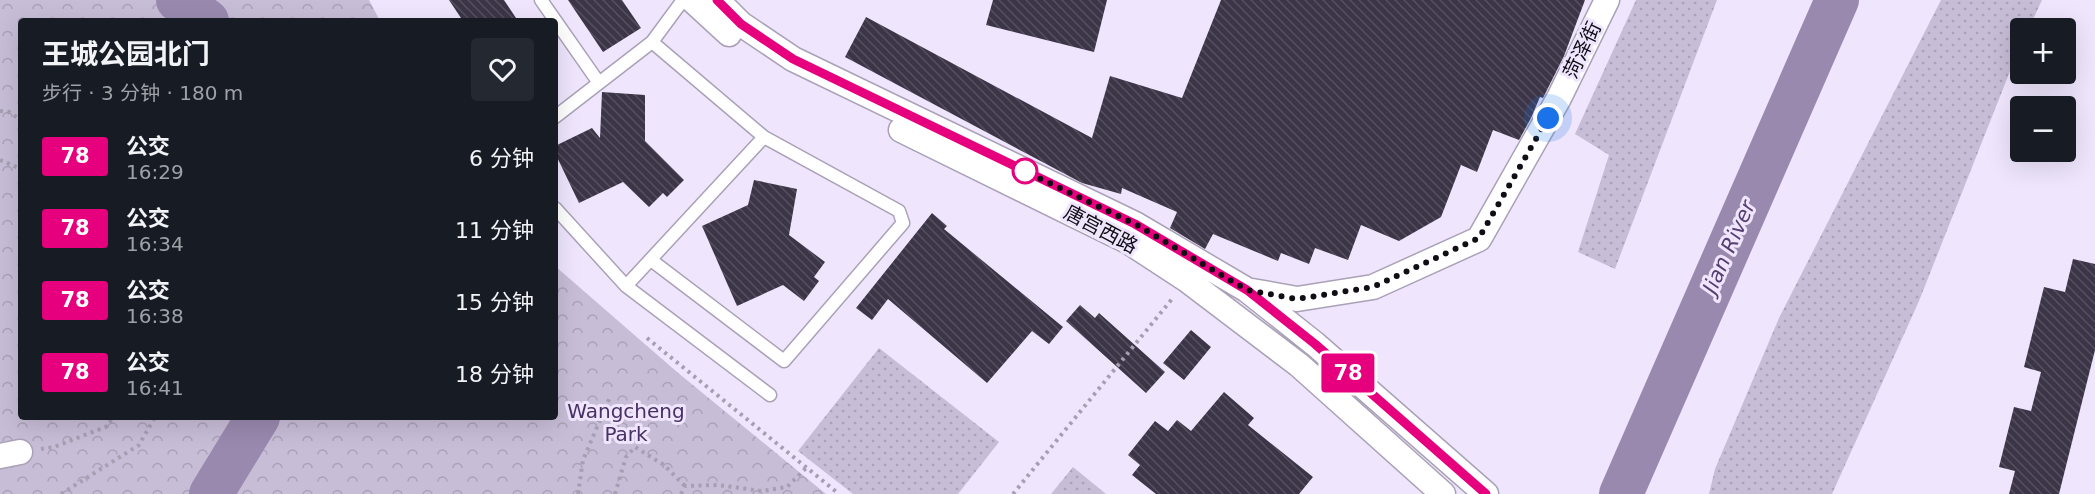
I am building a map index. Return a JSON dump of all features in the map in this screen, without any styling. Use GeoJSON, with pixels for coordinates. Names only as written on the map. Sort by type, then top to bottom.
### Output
{"type":"FeatureCollection","features":[{"type":"Feature","properties":{"kind":"street","name":"唐宫西路"},"geometry":{"type":"LineString","coordinates":[[692,0],[729,34],[783,70],[1129,242],[1187,280],[1299,365],[1443,494]]}},
{"type":"Feature","properties":{"kind":"street","name":"唐宫西路"},"geometry":{"type":"LineString","coordinates":[[717,0],[741,24],[793,59],[1135,224],[1247,290],[1315,344],[1486,494]]}},
{"type":"Feature","properties":{"kind":"street","name":"菏泽街"},"geometry":{"type":"LineString","coordinates":[[1247,290],[1297,299],[1373,287],[1479,238],[1559,98],[1607,0]]}},
{"type":"Feature","properties":{"kind":"street"},"geometry":{"type":"LineString","coordinates":[[1226,310],[1247,290]]}},
{"type":"Feature","properties":{"kind":"lane"},"geometry":{"type":"LineString","coordinates":[[541,0],[553,18]]}},
{"type":"Feature","properties":{"kind":"lane"},"geometry":{"type":"LineString","coordinates":[[558,115],[652,42],[683,0]]}},
{"type":"Feature","properties":{"kind":"lane"},"geometry":{"type":"LineString","coordinates":[[558,25],[598,83]]}},
{"type":"Feature","properties":{"kind":"lane"},"geometry":{"type":"LineString","coordinates":[[651,260],[784,361],[903,223],[899,211],[764,137],[652,42]]}},
{"type":"Feature","properties":{"kind":"lane"},"geometry":{"type":"LineString","coordinates":[[626,286],[764,137]]}},
{"type":"Feature","properties":{"kind":"lane"},"geometry":{"type":"LineString","coordinates":[[558,211],[626,286],[770,395]]}},
{"type":"Feature","properties":{"kind":"path"},"geometry":{"type":"LineString","coordinates":[[0,111],[9,112],[18,118]]}},
{"type":"Feature","properties":{"kind":"path"},"geometry":{"type":"LineString","coordinates":[[0,160],[18,168]]}},
{"type":"Feature","properties":{"kind":"path"},"geometry":{"type":"LineString","coordinates":[[1013,494],[1187,280]]}},
{"type":"Feature","properties":{"kind":"path"},"geometry":{"type":"LineString","coordinates":[[647,338],[839,494]]}},
{"type":"Feature","properties":{"kind":"path"},"geometry":{"type":"LineString","coordinates":[[578,494],[583,460],[610,397]]}},
{"type":"Feature","properties":{"kind":"path"},"geometry":{"type":"LineString","coordinates":[[10,454],[54,447],[108,426],[111,420]]}},
{"type":"Feature","properties":{"kind":"path"},"geometry":{"type":"LineString","coordinates":[[61,494],[139,445],[153,420]]}},
{"type":"Feature","properties":{"kind":"path"},"geometry":{"type":"LineString","coordinates":[[615,494],[626,457],[635,447],[664,465],[685,486],[718,486],[762,491],[787,487],[807,467]]}},
{"type":"Feature","properties":{"kind":"path"},"geometry":{"type":"LineString","coordinates":[[681,494],[685,486]]}},
{"type":"Feature","properties":{"kind":"green space","name":"Wangcheng Park"},"geometry":{"type":"Polygon","coordinates":[[[0,0],[369,0],[378,18],[18,18],[18,420],[558,420],[558,269],[677,372],[826,494],[0,494],[0,0]]]}},
{"type":"Feature","properties":{"kind":"green space"},"geometry":{"type":"Polygon","coordinates":[[[1636,0],[1717,0],[1615,269],[1578,252],[1609,155],[1575,134],[1636,0]]]}},
{"type":"Feature","properties":{"kind":"green space"},"geometry":{"type":"Polygon","coordinates":[[[1941,0],[2042,0],[2034,18],[2010,18],[2010,71],[1919,301],[1832,494],[1709,494],[1715,469],[1779,318],[1941,0]]]}},
{"type":"Feature","properties":{"kind":"green space"},"geometry":{"type":"Polygon","coordinates":[[[879,348],[999,442],[958,494],[853,494],[798,451],[879,348]]]}},
{"type":"Feature","properties":{"kind":"green space"},"geometry":{"type":"Polygon","coordinates":[[[1073,467],[1106,494],[1051,494],[1073,467]]]}},
{"type":"Feature","properties":{"kind":"building"},"geometry":{"type":"Polygon","coordinates":[[[449,0],[504,0],[516,18],[461,18],[449,0]]]}},
{"type":"Feature","properties":{"kind":"building"},"geometry":{"type":"Polygon","coordinates":[[[568,0],[622,0],[641,28],[603,52],[568,0]]]}},
{"type":"Feature","properties":{"kind":"building"},"geometry":{"type":"Polygon","coordinates":[[[993,0],[1107,0],[1094,52],[986,25],[993,0]]]}},
{"type":"Feature","properties":{"kind":"building"},"geometry":{"type":"Polygon","coordinates":[[[1221,0],[1585,0],[1564,56],[1519,140],[1493,130],[1477,172],[1461,165],[1441,217],[1399,241],[1361,225],[1348,260],[1315,248],[1309,264],[1281,253],[1278,261],[1213,234],[1205,249],[1170,228],[1177,212],[1122,188],[1121,194],[1082,183],[845,57],[866,17],[1092,138],[1110,76],[1182,98],[1221,0]]]}},
{"type":"Feature","properties":{"kind":"building"},"geometry":{"type":"Polygon","coordinates":[[[602,92],[645,95],[645,141],[684,180],[667,197],[663,193],[649,207],[623,182],[579,203],[558,159],[558,145],[592,128],[600,138],[602,92]]]}},
{"type":"Feature","properties":{"kind":"building"},"geometry":{"type":"Polygon","coordinates":[[[754,180],[797,189],[789,235],[825,262],[814,277],[819,281],[804,301],[783,285],[737,306],[702,226],[748,205],[754,180]]]}},
{"type":"Feature","properties":{"kind":"building"},"geometry":{"type":"Polygon","coordinates":[[[932,213],[947,226],[944,229],[1063,327],[1049,344],[1032,331],[987,383],[888,299],[872,320],[856,308],[932,213]]]}},
{"type":"Feature","properties":{"kind":"building"},"geometry":{"type":"Polygon","coordinates":[[[2073,259],[2095,264],[2095,350],[2059,494],[2009,494],[2015,471],[1999,467],[2014,407],[2031,411],[2041,372],[2024,367],[2044,287],[2065,292],[2073,259]]]}},
{"type":"Feature","properties":{"kind":"building"},"geometry":{"type":"Polygon","coordinates":[[[1080,305],[1095,318],[1099,313],[1165,372],[1146,393],[1066,321],[1080,305]]]}},
{"type":"Feature","properties":{"kind":"building"},"geometry":{"type":"Polygon","coordinates":[[[1191,330],[1211,347],[1184,380],[1163,363],[1191,330]]]}},
{"type":"Feature","properties":{"kind":"building"},"geometry":{"type":"Polygon","coordinates":[[[1224,392],[1254,418],[1248,425],[1313,477],[1299,494],[1156,494],[1132,475],[1140,465],[1128,455],[1155,421],[1168,431],[1177,420],[1191,431],[1224,392]]]}},
{"type":"Feature","properties":{"kind":"waterway","name":"Jian River"},"geometry":{"type":"LineString","coordinates":[[178,0],[203,18]]}},
{"type":"Feature","properties":{"kind":"waterway","name":"Jian River"},"geometry":{"type":"LineString","coordinates":[[1621,494],[1837,0]]}},
{"type":"Feature","properties":{"kind":"waterway","name":"Jian River"},"geometry":{"type":"LineString","coordinates":[[211,494],[256,420]]}},
{"type":"Feature","properties":{"kind":"bus line","name":"78"},"geometry":{"type":"LineString","coordinates":[[717,0],[741,24],[793,59],[1135,224],[1247,290],[1315,344],[1486,494]]}},
{"type":"Feature","properties":{"kind":"route"},"geometry":{"type":"LineString","coordinates":[[1025,171],[1018,168],[1135,224],[1247,290],[1297,299],[1373,287],[1479,238],[1548,118]]}}]}
